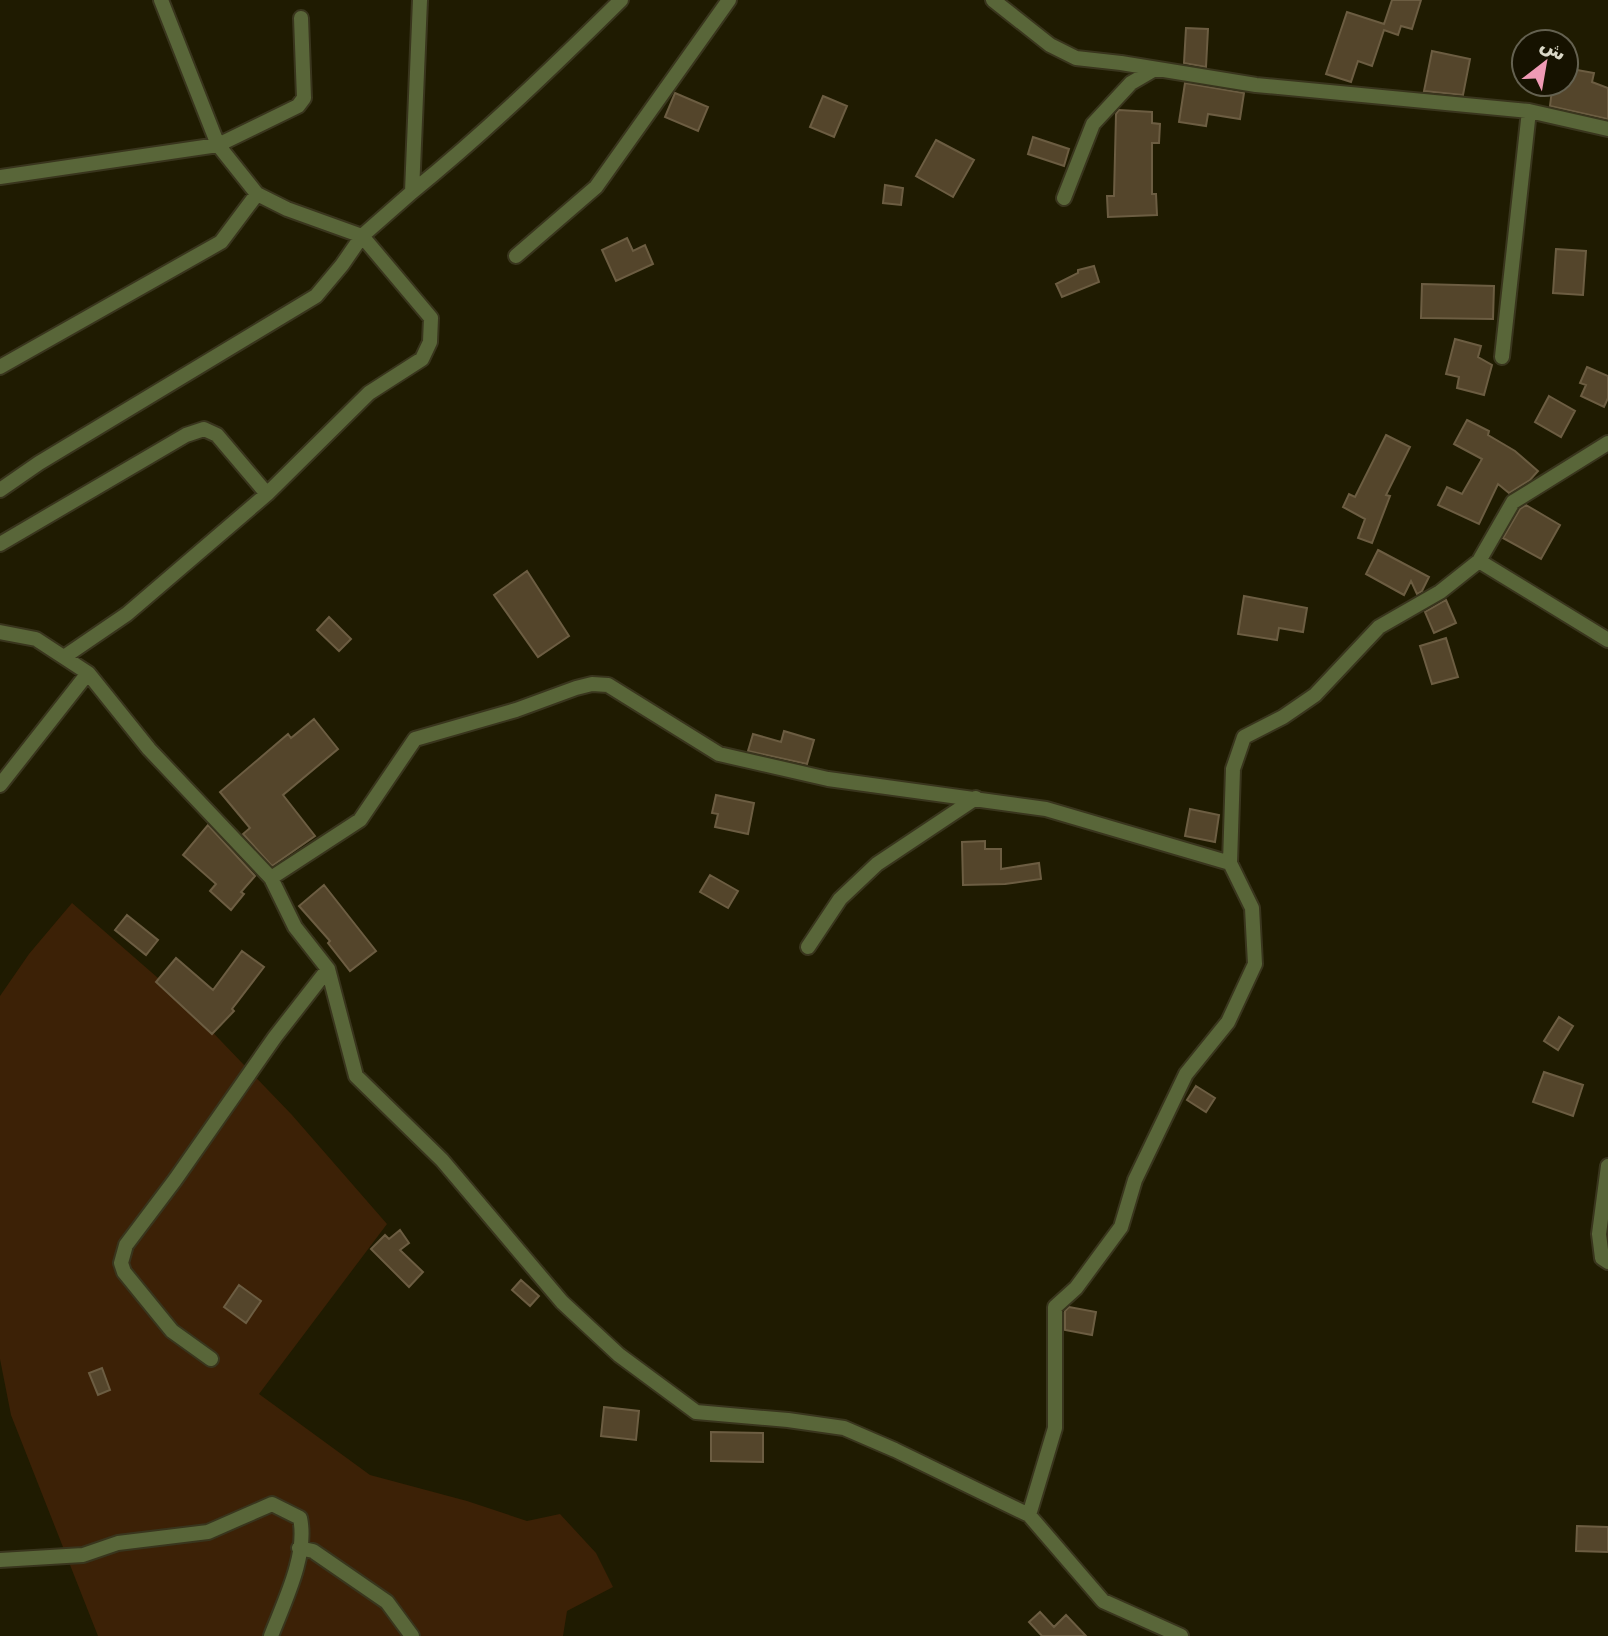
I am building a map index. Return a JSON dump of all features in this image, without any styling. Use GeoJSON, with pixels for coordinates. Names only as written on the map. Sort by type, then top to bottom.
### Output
{"type":"FeatureCollection","features":[{"type":"Feature","properties":{"kind":"street"},"geometry":{"type":"LineString","coordinates":[[64,657],[127,614],[267,494],[369,393],[422,359],[430,342],[431,318],[362,236],[287,209],[257,194],[218,145],[160,0]]}},
{"type":"Feature","properties":{"kind":"street"},"geometry":{"type":"LineString","coordinates":[[412,192],[419,0]]}},
{"type":"Feature","properties":{"kind":"street"},"geometry":{"type":"LineString","coordinates":[[0,490],[38,463],[316,296],[362,236],[471,144],[621,0]]}},
{"type":"Feature","properties":{"kind":"street"},"geometry":{"type":"LineString","coordinates":[[516,256],[596,187],[729,0]]}},
{"type":"Feature","properties":{"kind":"street"},"geometry":{"type":"LineString","coordinates":[[993,0],[1050,46],[1076,58],[1255,85],[1529,111],[1608,129]]}},
{"type":"Feature","properties":{"kind":"street"},"geometry":{"type":"LineString","coordinates":[[0,177],[218,145],[298,106],[304,98],[301,18]]}},
{"type":"Feature","properties":{"kind":"street"},"geometry":{"type":"LineString","coordinates":[[1064,198],[1093,124],[1112,100],[1131,83],[1155,69]]}},
{"type":"Feature","properties":{"kind":"street"},"geometry":{"type":"LineString","coordinates":[[1502,357],[1529,111]]}},
{"type":"Feature","properties":{"kind":"street"},"geometry":{"type":"LineString","coordinates":[[0,367],[221,242],[257,194]]}},
{"type":"Feature","properties":{"kind":"street"},"geometry":{"type":"LineString","coordinates":[[0,544],[186,435],[204,429],[217,435],[267,494]]}},
{"type":"Feature","properties":{"kind":"street"},"geometry":{"type":"LineString","coordinates":[[1029,1515],[1055,1428],[1055,1307],[1076,1288],[1121,1227],[1135,1180],[1186,1074],[1228,1022],[1255,964],[1252,908],[1230,863],[1233,769],[1244,737],[1283,718],[1315,695],[1380,627],[1440,592],[1479,561],[1513,502],[1608,443]]}},
{"type":"Feature","properties":{"kind":"street"},"geometry":{"type":"LineString","coordinates":[[1479,561],[1608,640]]}},
{"type":"Feature","properties":{"kind":"street"},"geometry":{"type":"LineString","coordinates":[[0,632],[36,639],[88,673],[149,749],[271,878],[295,927],[328,969],[356,1076],[442,1160],[562,1302],[620,1355],[696,1412],[844,1428],[1029,1515],[1103,1601],[1181,1636]]}},
{"type":"Feature","properties":{"kind":"street"},"geometry":{"type":"LineString","coordinates":[[0,785],[88,673]]}},
{"type":"Feature","properties":{"kind":"street"},"geometry":{"type":"LineString","coordinates":[[271,878],[360,820],[415,739],[516,710],[592,684],[608,685],[719,754],[828,779],[1046,808],[1230,863]]}},
{"type":"Feature","properties":{"kind":"street"},"geometry":{"type":"LineString","coordinates":[[808,947],[840,899],[877,864],[976,798]]}},
{"type":"Feature","properties":{"kind":"street"},"geometry":{"type":"LineString","coordinates":[[211,1359],[172,1331],[124,1272],[121,1263],[126,1245],[275,1037],[328,969]]}},
{"type":"Feature","properties":{"kind":"street"},"geometry":{"type":"LineString","coordinates":[[1608,1166],[1598,1234],[1602,1258],[1608,1262]]}},
{"type":"Feature","properties":{"kind":"street"},"geometry":{"type":"LineString","coordinates":[[0,1560],[83,1555],[118,1543],[208,1532],[272,1504],[300,1518],[303,1531],[293,1579],[271,1636]]}},
{"type":"Feature","properties":{"kind":"street"},"geometry":{"type":"LineString","coordinates":[[299,1548],[313,1551],[387,1602],[412,1636]]}},
{"type":"Feature","properties":{"kind":"shaded area"},"geometry":{"type":"Polygon","coordinates":[[[72,903],[174,992],[292,1115],[387,1224],[259,1394],[370,1475],[467,1501],[527,1521],[560,1514],[596,1553],[613,1587],[567,1611],[563,1636],[98,1636],[11,1415],[0,1359],[0,996],[29,954],[72,903]]]}},
{"type":"Feature","properties":{"kind":"building"},"geometry":{"type":"Polygon","coordinates":[[[1392,0],[1421,0],[1412,29],[1401,26],[1398,35],[1384,30],[1372,66],[1358,61],[1351,82],[1326,74],[1347,12],[1384,24],[1392,0]]]}},
{"type":"Feature","properties":{"kind":"building"},"geometry":{"type":"Polygon","coordinates":[[[1186,28],[1208,29],[1206,67],[1184,63],[1186,28]]]}},
{"type":"Feature","properties":{"kind":"building"},"geometry":{"type":"Polygon","coordinates":[[[1432,51],[1470,59],[1463,95],[1424,91],[1432,51]]]}},
{"type":"Feature","properties":{"kind":"building"},"geometry":{"type":"Polygon","coordinates":[[[1580,70],[1594,73],[1592,82],[1608,88],[1608,119],[1550,106],[1551,98],[1580,98],[1580,70]]]}},
{"type":"Feature","properties":{"kind":"building"},"geometry":{"type":"Polygon","coordinates":[[[1185,83],[1244,93],[1240,119],[1208,114],[1206,126],[1179,122],[1185,83]]]}},
{"type":"Feature","properties":{"kind":"building"},"geometry":{"type":"Polygon","coordinates":[[[675,93],[708,107],[698,131],[665,117],[675,93]]]}},
{"type":"Feature","properties":{"kind":"building"},"geometry":{"type":"Polygon","coordinates":[[[823,96],[847,106],[834,137],[810,127],[823,96]]]}},
{"type":"Feature","properties":{"kind":"building"},"geometry":{"type":"Polygon","coordinates":[[[1119,110],[1152,112],[1152,123],[1160,124],[1159,143],[1152,143],[1152,194],[1156,194],[1157,215],[1108,217],[1107,196],[1114,196],[1116,114],[1119,110]]]}},
{"type":"Feature","properties":{"kind":"building"},"geometry":{"type":"Polygon","coordinates":[[[1033,137],[1069,149],[1064,166],[1028,154],[1033,137]]]}},
{"type":"Feature","properties":{"kind":"building"},"geometry":{"type":"Polygon","coordinates":[[[936,140],[974,160],[953,197],[916,176],[936,140]]]}},
{"type":"Feature","properties":{"kind":"building"},"geometry":{"type":"Polygon","coordinates":[[[885,185],[903,188],[901,205],[883,203],[885,185]]]}},
{"type":"Feature","properties":{"kind":"building"},"geometry":{"type":"Polygon","coordinates":[[[627,238],[633,251],[645,245],[653,264],[616,281],[602,250],[627,238]]]}},
{"type":"Feature","properties":{"kind":"building"},"geometry":{"type":"Polygon","coordinates":[[[1556,249],[1586,251],[1583,295],[1553,293],[1556,249]]]}},
{"type":"Feature","properties":{"kind":"building"},"geometry":{"type":"Polygon","coordinates":[[[1094,266],[1099,282],[1062,297],[1056,284],[1078,273],[1078,270],[1094,266]]]}},
{"type":"Feature","properties":{"kind":"building"},"geometry":{"type":"Polygon","coordinates":[[[1422,284],[1494,286],[1493,319],[1421,318],[1422,284]]]}},
{"type":"Feature","properties":{"kind":"building"},"geometry":{"type":"Polygon","coordinates":[[[1455,339],[1481,346],[1478,357],[1492,365],[1484,395],[1457,388],[1459,377],[1446,374],[1455,339]]]}},
{"type":"Feature","properties":{"kind":"building"},"geometry":{"type":"Polygon","coordinates":[[[1587,367],[1608,376],[1608,398],[1604,407],[1581,396],[1586,385],[1580,383],[1587,367]]]}},
{"type":"Feature","properties":{"kind":"building"},"geometry":{"type":"Polygon","coordinates":[[[1549,396],[1575,411],[1561,437],[1535,422],[1549,396]]]}},
{"type":"Feature","properties":{"kind":"building"},"geometry":{"type":"Polygon","coordinates":[[[1467,420],[1489,431],[1488,435],[1515,451],[1538,471],[1530,480],[1509,493],[1498,484],[1479,524],[1438,505],[1447,487],[1462,494],[1482,459],[1454,444],[1467,420]]]}},
{"type":"Feature","properties":{"kind":"building"},"geometry":{"type":"Polygon","coordinates":[[[1386,435],[1410,447],[1386,495],[1390,496],[1372,543],[1358,538],[1365,519],[1343,507],[1349,494],[1355,497],[1386,435]]]}},
{"type":"Feature","properties":{"kind":"building"},"geometry":{"type":"Polygon","coordinates":[[[1526,505],[1560,525],[1541,559],[1503,538],[1520,509],[1526,505]]]}},
{"type":"Feature","properties":{"kind":"building"},"geometry":{"type":"Polygon","coordinates":[[[1378,550],[1429,577],[1422,591],[1417,594],[1411,581],[1404,595],[1366,574],[1378,550]]]}},
{"type":"Feature","properties":{"kind":"building"},"geometry":{"type":"Polygon","coordinates":[[[527,571],[569,636],[538,657],[494,595],[527,571]]]}},
{"type":"Feature","properties":{"kind":"building"},"geometry":{"type":"Polygon","coordinates":[[[1244,596],[1307,608],[1303,632],[1279,628],[1277,640],[1238,634],[1244,596]]]}},
{"type":"Feature","properties":{"kind":"building"},"geometry":{"type":"Polygon","coordinates":[[[1446,600],[1456,623],[1434,633],[1425,612],[1446,600]]]}},
{"type":"Feature","properties":{"kind":"building"},"geometry":{"type":"Polygon","coordinates":[[[329,617],[351,639],[339,651],[317,630],[329,617]]]}},
{"type":"Feature","properties":{"kind":"building"},"geometry":{"type":"Polygon","coordinates":[[[1446,638],[1458,677],[1432,684],[1420,646],[1446,638]]]}},
{"type":"Feature","properties":{"kind":"building"},"geometry":{"type":"Polygon","coordinates":[[[314,719],[338,749],[283,795],[315,836],[272,866],[243,834],[250,828],[220,792],[288,734],[291,738],[314,719]]]}},
{"type":"Feature","properties":{"kind":"building"},"geometry":{"type":"Polygon","coordinates":[[[784,731],[814,740],[807,764],[748,751],[753,734],[781,742],[784,731]]]}},
{"type":"Feature","properties":{"kind":"building"},"geometry":{"type":"Polygon","coordinates":[[[716,795],[754,803],[748,834],[715,827],[718,814],[712,813],[716,795]]]}},
{"type":"Feature","properties":{"kind":"building"},"geometry":{"type":"Polygon","coordinates":[[[1190,809],[1219,815],[1215,842],[1185,836],[1190,809]]]}},
{"type":"Feature","properties":{"kind":"building"},"geometry":{"type":"Polygon","coordinates":[[[208,825],[255,876],[241,892],[244,894],[231,910],[210,891],[216,884],[183,855],[208,825]]]}},
{"type":"Feature","properties":{"kind":"building"},"geometry":{"type":"Polygon","coordinates":[[[985,841],[985,849],[1001,849],[1001,869],[1039,863],[1041,879],[1005,884],[963,885],[962,842],[985,841]]]}},
{"type":"Feature","properties":{"kind":"building"},"geometry":{"type":"Polygon","coordinates":[[[710,875],[738,891],[728,908],[700,892],[710,875]]]}},
{"type":"Feature","properties":{"kind":"building"},"geometry":{"type":"Polygon","coordinates":[[[324,885],[376,951],[350,971],[328,943],[330,941],[299,906],[324,885]]]}},
{"type":"Feature","properties":{"kind":"building"},"geometry":{"type":"Polygon","coordinates":[[[127,915],[158,940],[146,955],[115,930],[127,915]]]}},
{"type":"Feature","properties":{"kind":"building"},"geometry":{"type":"Polygon","coordinates":[[[242,951],[264,967],[232,1009],[234,1011],[212,1034],[156,982],[176,958],[213,990],[242,951]]]}},
{"type":"Feature","properties":{"kind":"building"},"geometry":{"type":"Polygon","coordinates":[[[1559,1017],[1573,1026],[1558,1050],[1544,1041],[1559,1017]]]}},
{"type":"Feature","properties":{"kind":"building"},"geometry":{"type":"Polygon","coordinates":[[[1544,1072],[1583,1085],[1573,1116],[1533,1102],[1544,1072]]]}},
{"type":"Feature","properties":{"kind":"building"},"geometry":{"type":"Polygon","coordinates":[[[1196,1086],[1215,1098],[1206,1112],[1187,1100],[1196,1086]]]}},
{"type":"Feature","properties":{"kind":"building"},"geometry":{"type":"Polygon","coordinates":[[[400,1230],[409,1243],[400,1250],[423,1272],[409,1287],[371,1249],[385,1235],[389,1239],[400,1230]]]}},
{"type":"Feature","properties":{"kind":"building"},"geometry":{"type":"Polygon","coordinates":[[[521,1280],[539,1296],[530,1306],[512,1290],[521,1280]]]}},
{"type":"Feature","properties":{"kind":"building"},"geometry":{"type":"Polygon","coordinates":[[[239,1285],[261,1301],[246,1323],[224,1307],[239,1285]]]}},
{"type":"Feature","properties":{"kind":"building"},"geometry":{"type":"Polygon","coordinates":[[[1069,1307],[1096,1312],[1092,1335],[1065,1330],[1065,1311],[1069,1307]]]}},
{"type":"Feature","properties":{"kind":"building"},"geometry":{"type":"Polygon","coordinates":[[[102,1368],[110,1390],[98,1395],[89,1373],[102,1368]]]}},
{"type":"Feature","properties":{"kind":"building"},"geometry":{"type":"Polygon","coordinates":[[[604,1407],[639,1411],[636,1440],[601,1436],[604,1407]]]}},
{"type":"Feature","properties":{"kind":"building"},"geometry":{"type":"Polygon","coordinates":[[[711,1432],[763,1433],[763,1462],[711,1461],[711,1432]]]}},
{"type":"Feature","properties":{"kind":"building"},"geometry":{"type":"Polygon","coordinates":[[[1577,1526],[1608,1527],[1608,1552],[1576,1551],[1577,1526]]]}},
{"type":"Feature","properties":{"kind":"building"},"geometry":{"type":"Polygon","coordinates":[[[1040,1612],[1054,1627],[1066,1615],[1086,1636],[1042,1636],[1029,1622],[1040,1612]]]}}]}
